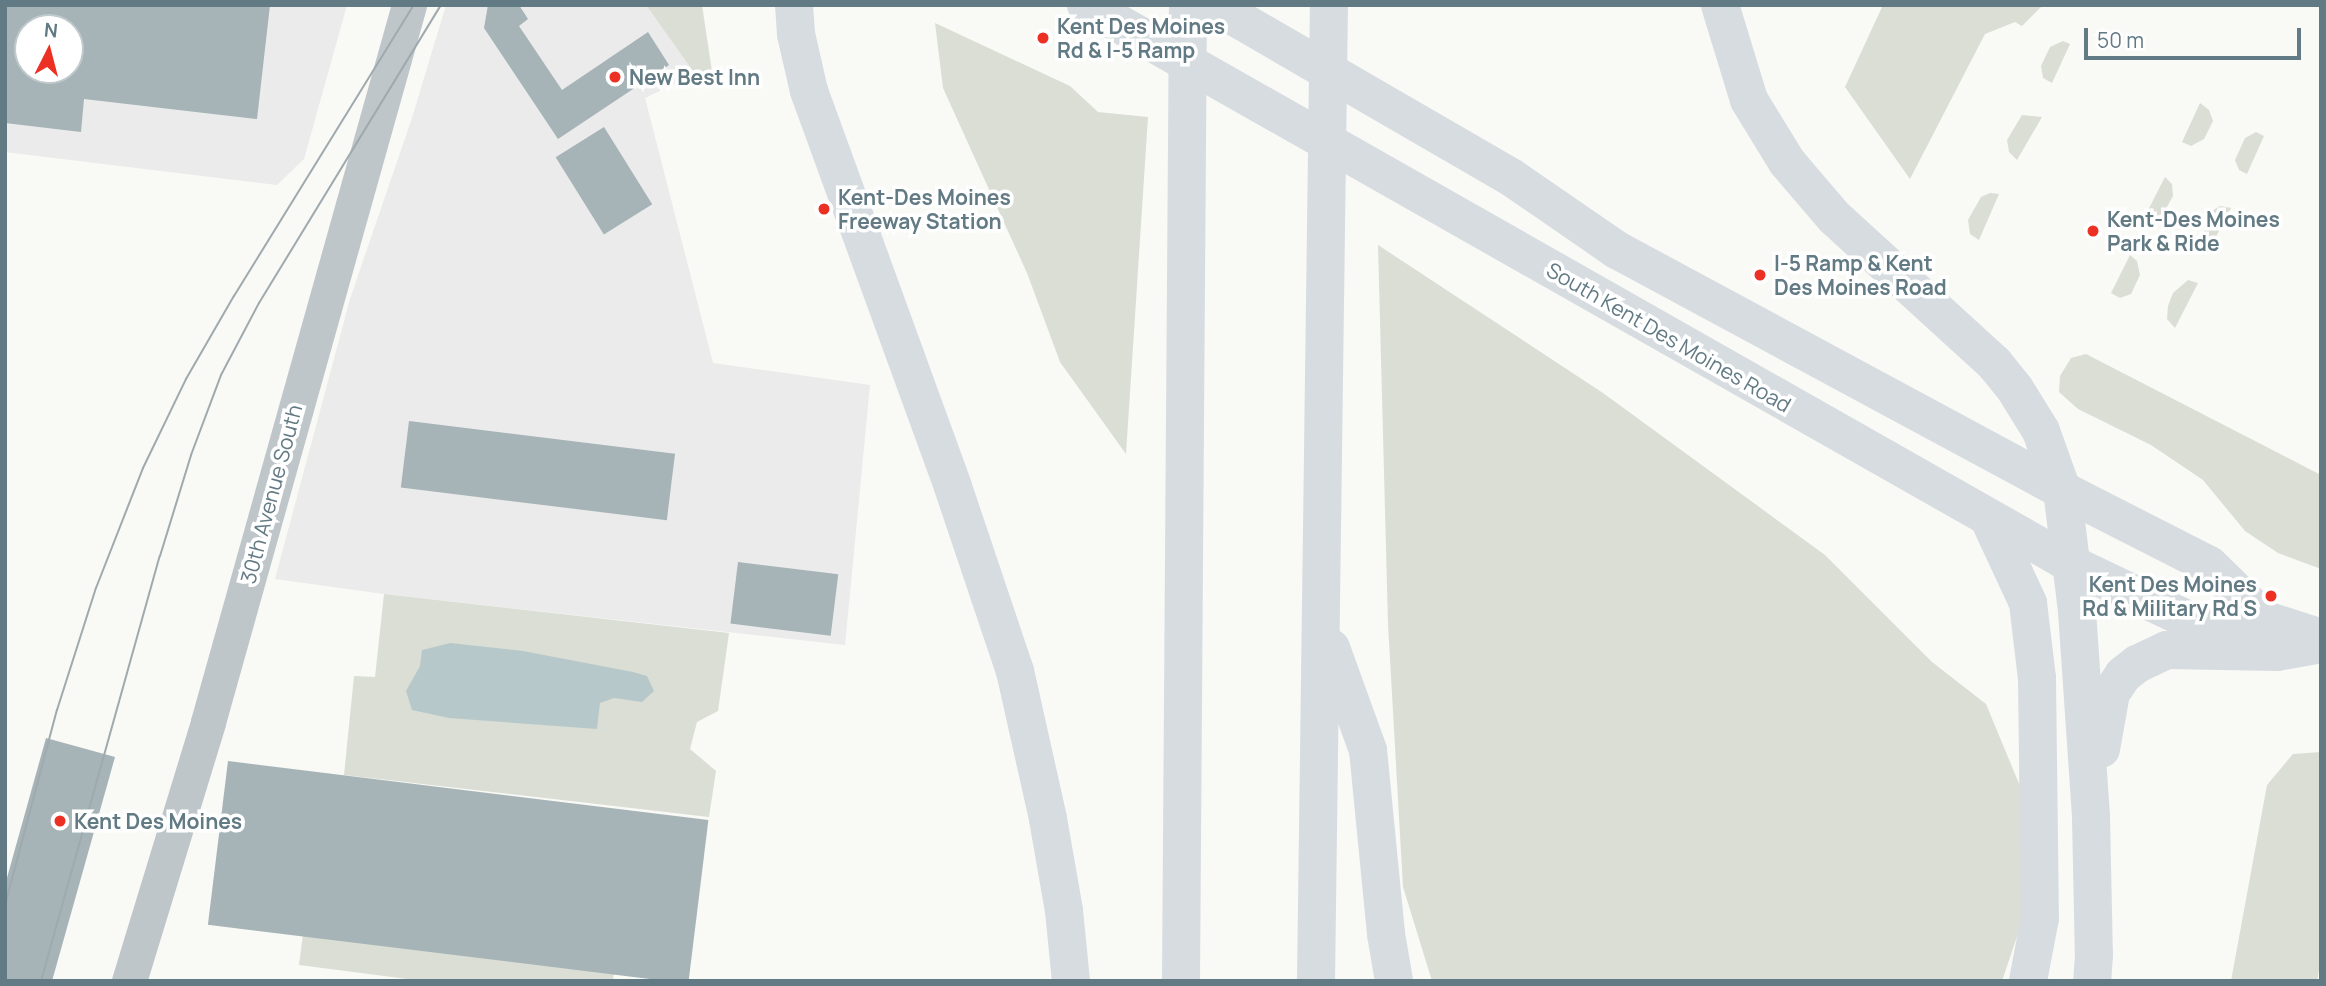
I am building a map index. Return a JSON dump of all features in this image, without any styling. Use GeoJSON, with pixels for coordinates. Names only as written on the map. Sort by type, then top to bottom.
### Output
{"type":"FeatureCollection","features":[{"type":"Feature","properties":{"kind":"highway"},"geometry":{"type":"LineString","coordinates":[[794,5],[796,34],[809,90],[957,500],[1015,671],[1048,819],[1064,911],[1071,981]]}},
{"type":"Feature","properties":{"kind":"highway","name":"South Kent Des Moines Road"},"geometry":{"type":"LineString","coordinates":[[1086,5],[2073,565],[2193,622],[2266,620],[2321,638]]}},
{"type":"Feature","properties":{"kind":"highway"},"geometry":{"type":"LineString","coordinates":[[1181,981],[1188,5]]}},
{"type":"Feature","properties":{"kind":"highway","name":"South Kent Des Moines Road"},"geometry":{"type":"LineString","coordinates":[[1214,5],[1511,177],[1618,250],[2062,490],[2209,565],[2266,620]]}},
{"type":"Feature","properties":{"kind":"highway"},"geometry":{"type":"LineString","coordinates":[[1316,981],[1323,626],[1329,5]]}},
{"type":"Feature","properties":{"kind":"highway"},"geometry":{"type":"LineString","coordinates":[[1720,5],[1749,100],[1787,162],[1834,217],[1994,363],[2015,388],[2041,431],[2062,490],[2073,565],[2091,817],[2094,955],[2092,981]]}},
{"type":"Feature","properties":{"kind":"highway"},"geometry":{"type":"LineString","coordinates":[[1989,519],[2028,603],[2037,678],[2040,918],[2028,981]]}},
{"type":"Feature","properties":{"kind":"highway"},"geometry":{"type":"LineString","coordinates":[[1323,626],[1368,750],[1385,934],[1394,981]]}},
{"type":"Feature","properties":{"kind":"highway"},"geometry":{"type":"LineString","coordinates":[[2091,817],[2111,693],[2123,675],[2137,664],[2167,650],[2277,652],[2321,644]]}},
{"type":"Feature","properties":{"kind":"street","name":"30th Avenue South"},"geometry":{"type":"LineString","coordinates":[[129,981],[208,722],[409,5]]}},
{"type":"Feature","properties":{"kind":"shaded area"},"geometry":{"type":"Polygon","coordinates":[[[5,5],[347,5],[304,159],[277,185],[5,152],[5,5]]]}},
{"type":"Feature","properties":{"kind":"shaded area"},"geometry":{"type":"Polygon","coordinates":[[[446,5],[646,5],[695,74],[645,98],[713,363],[870,385],[845,645],[384,594],[275,579],[350,299],[412,118],[446,5]]]}},
{"type":"Feature","properties":{"kind":"shaded area"},"geometry":{"type":"Polygon","coordinates":[[[646,5],[702,5],[714,85],[695,74],[646,5]]]}},
{"type":"Feature","properties":{"kind":"shaded area"},"geometry":{"type":"Polygon","coordinates":[[[1883,5],[2043,5],[2022,26],[2015,22],[1985,34],[1910,179],[1845,87],[1883,5]]]}},
{"type":"Feature","properties":{"kind":"shaded area"},"geometry":{"type":"Polygon","coordinates":[[[935,23],[1070,86],[1098,112],[1148,117],[1126,454],[1060,362],[1027,273],[943,88],[935,23]]]}},
{"type":"Feature","properties":{"kind":"shaded area"},"geometry":{"type":"Polygon","coordinates":[[[2063,41],[2070,44],[2052,83],[2043,78],[2041,66],[2050,47],[2063,41]]]}},
{"type":"Feature","properties":{"kind":"shaded area"},"geometry":{"type":"Polygon","coordinates":[[[2200,103],[2209,110],[2213,121],[2204,139],[2191,146],[2182,142],[2200,103]]]}},
{"type":"Feature","properties":{"kind":"shaded area"},"geometry":{"type":"Polygon","coordinates":[[[2022,115],[2042,117],[2017,160],[2009,152],[2007,140],[2022,115]]]}},
{"type":"Feature","properties":{"kind":"shaded area"},"geometry":{"type":"Polygon","coordinates":[[[2256,132],[2264,136],[2247,174],[2239,170],[2235,160],[2245,138],[2256,132]]]}},
{"type":"Feature","properties":{"kind":"shaded area"},"geometry":{"type":"Polygon","coordinates":[[[2165,177],[2172,184],[2173,196],[2164,212],[2152,220],[2144,218],[2165,177]]]}},
{"type":"Feature","properties":{"kind":"shaded area"},"geometry":{"type":"Polygon","coordinates":[[[1990,193],[1999,194],[1979,240],[1970,234],[1968,220],[1981,197],[1990,193]]]}},
{"type":"Feature","properties":{"kind":"shaded area"},"geometry":{"type":"Polygon","coordinates":[[[2220,206],[2231,208],[2210,248],[2204,241],[2204,228],[2212,211],[2220,206]]]}},
{"type":"Feature","properties":{"kind":"shaded area"},"geometry":{"type":"Polygon","coordinates":[[[1378,245],[1603,393],[1825,555],[1932,662],[1986,704],[2027,803],[2029,901],[2002,981],[1432,981],[1403,887],[1388,624],[1378,245]]]}},
{"type":"Feature","properties":{"kind":"shaded area"},"geometry":{"type":"Polygon","coordinates":[[[2130,255],[2137,261],[2140,275],[2131,294],[2120,298],[2111,293],[2130,255]]]}},
{"type":"Feature","properties":{"kind":"shaded area"},"geometry":{"type":"Polygon","coordinates":[[[2188,280],[2198,283],[2175,328],[2167,319],[2168,306],[2173,293],[2188,280]]]}},
{"type":"Feature","properties":{"kind":"shaded area"},"geometry":{"type":"Polygon","coordinates":[[[2086,354],[2321,475],[2321,569],[2278,553],[2245,531],[2203,480],[2151,445],[2078,409],[2059,392],[2060,376],[2071,358],[2086,354]]]}},
{"type":"Feature","properties":{"kind":"shaded area"},"geometry":{"type":"Polygon","coordinates":[[[384,594],[729,633],[718,711],[697,722],[690,749],[716,771],[709,817],[344,775],[354,676],[375,677],[384,594]]]}},
{"type":"Feature","properties":{"kind":"shaded area"},"geometry":{"type":"Polygon","coordinates":[[[450,643],[523,651],[633,672],[647,676],[654,691],[642,702],[614,698],[600,703],[597,729],[449,718],[412,710],[406,691],[420,666],[422,650],[450,643]]]}},
{"type":"Feature","properties":{"kind":"shaded area"},"geometry":{"type":"Polygon","coordinates":[[[2321,752],[2321,959],[2317,981],[2231,981],[2267,785],[2293,754],[2321,752]]]}},
{"type":"Feature","properties":{"kind":"shaded area"},"geometry":{"type":"Polygon","coordinates":[[[303,934],[614,971],[613,981],[423,981],[299,965],[303,934]]]}},
{"type":"Feature","properties":{"kind":"building"},"geometry":{"type":"Polygon","coordinates":[[[5,5],[270,5],[257,119],[84,99],[81,132],[5,123],[5,5]]]}},
{"type":"Feature","properties":{"kind":"building","name":"New Best Inn"},"geometry":{"type":"Polygon","coordinates":[[[488,5],[519,5],[528,19],[519,26],[562,90],[648,32],[669,65],[558,139],[484,28],[488,5]]]}},
{"type":"Feature","properties":{"kind":"building"},"geometry":{"type":"Polygon","coordinates":[[[604,127],[652,204],[604,234],[556,157],[604,127]]]}},
{"type":"Feature","properties":{"kind":"building"},"geometry":{"type":"Polygon","coordinates":[[[409,421],[675,454],[667,520],[401,488],[409,421]]]}},
{"type":"Feature","properties":{"kind":"building"},"geometry":{"type":"Polygon","coordinates":[[[738,562],[838,574],[831,636],[730,624],[738,562]]]}},
{"type":"Feature","properties":{"kind":"building","name":"Kent Des Moines"},"geometry":{"type":"Polygon","coordinates":[[[46,738],[115,757],[52,981],[5,981],[5,885],[46,738]]]}},
{"type":"Feature","properties":{"kind":"building"},"geometry":{"type":"Polygon","coordinates":[[[228,761],[708,820],[689,981],[666,981],[208,925],[228,761]]]}},
{"type":"Feature","properties":{"kind":"tram line"},"geometry":{"type":"LineString","coordinates":[[5,905],[57,710],[96,588],[143,468],[186,379],[234,296],[414,5]]}},
{"type":"Feature","properties":{"kind":"tram line"},"geometry":{"type":"LineString","coordinates":[[41,981],[160,556],[191,455],[221,375],[259,303],[441,5]]}},
{"type":"Feature","properties":{"kind":"place","name":"Kent Des Moines Rd & I-5 Ramp"},"geometry":{"type":"Point","coordinates":[1043,38]}},
{"type":"Feature","properties":{"kind":"place","name":"New Best Inn"},"geometry":{"type":"Point","coordinates":[615,77]}},
{"type":"Feature","properties":{"kind":"place","name":"Kent-Des Moines Freeway Station"},"geometry":{"type":"Point","coordinates":[824,209]}},
{"type":"Feature","properties":{"kind":"place","name":"Kent-Des Moines Park & Ride"},"geometry":{"type":"Point","coordinates":[2093,231]}},
{"type":"Feature","properties":{"kind":"place","name":"I-5 Ramp & Kent Des Moines Road"},"geometry":{"type":"Point","coordinates":[1760,275]}},
{"type":"Feature","properties":{"kind":"place","name":"Kent Des Moines Rd & Military Rd S"},"geometry":{"type":"Point","coordinates":[2271,596]}},
{"type":"Feature","properties":{"kind":"place","name":"Kent Des Moines"},"geometry":{"type":"Point","coordinates":[60,821]}}]}
